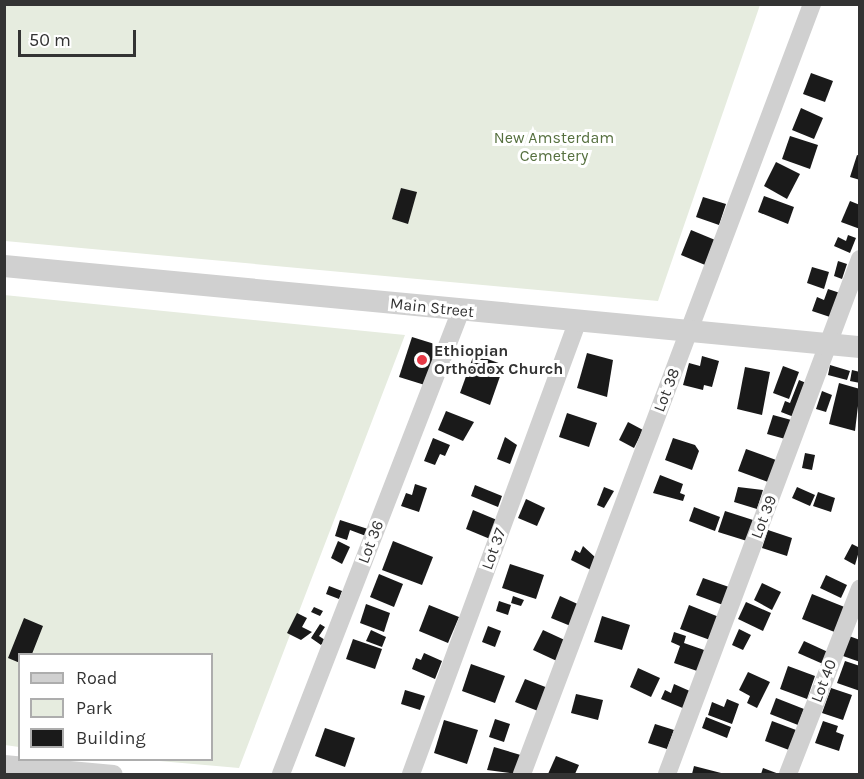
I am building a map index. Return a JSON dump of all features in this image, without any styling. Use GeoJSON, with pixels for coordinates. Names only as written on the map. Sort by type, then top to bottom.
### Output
{"type":"FeatureCollection","features":[{"type":"Feature","properties":{"kind":"street","name":"Lot 38"},"geometry":{"type":"LineString","coordinates":[[522,774],[812,4]]}},
{"type":"Feature","properties":{"kind":"street","name":"Lot 39"},"geometry":{"type":"LineString","coordinates":[[667,774],[860,259]]}},
{"type":"Feature","properties":{"kind":"street","name":"Main Street"},"geometry":{"type":"LineString","coordinates":[[4,266],[577,323],[860,347]]}},
{"type":"Feature","properties":{"kind":"street","name":"Lot 36"},"geometry":{"type":"LineString","coordinates":[[281,774],[461,310]]}},
{"type":"Feature","properties":{"kind":"street","name":"Lot 37"},"geometry":{"type":"LineString","coordinates":[[411,774],[577,323]]}},
{"type":"Feature","properties":{"kind":"street","name":"Lot 40"},"geometry":{"type":"LineString","coordinates":[[788,774],[860,588]]}},
{"type":"Feature","properties":{"kind":"street"},"geometry":{"type":"LineString","coordinates":[[4,764],[114,774]]}},
{"type":"Feature","properties":{"kind":"green space","name":"New Amsterdam Cemetery"},"geometry":{"type":"Polygon","coordinates":[[[4,5],[760,5],[658,301],[5,241],[4,5]]]}},
{"type":"Feature","properties":{"kind":"green space"},"geometry":{"type":"Polygon","coordinates":[[[4,295],[405,335],[239,768],[159,761],[213,761],[213,653],[18,653],[18,747],[5,745],[4,295]]]}},
{"type":"Feature","properties":{"kind":"building"},"geometry":{"type":"Polygon","coordinates":[[[811,73],[833,81],[825,102],[803,94],[811,73]]]}},
{"type":"Feature","properties":{"kind":"building"},"geometry":{"type":"Polygon","coordinates":[[[801,108],[823,118],[814,139],[792,130],[801,108]]]}},
{"type":"Feature","properties":{"kind":"building"},"geometry":{"type":"Polygon","coordinates":[[[790,136],[818,145],[810,169],[782,159],[790,136]]]}},
{"type":"Feature","properties":{"kind":"building"},"geometry":{"type":"Polygon","coordinates":[[[857,155],[860,156],[860,180],[850,177],[857,155]]]}},
{"type":"Feature","properties":{"kind":"building"},"geometry":{"type":"Polygon","coordinates":[[[776,162],[800,174],[787,199],[764,186],[776,162]]]}},
{"type":"Feature","properties":{"kind":"building"},"geometry":{"type":"Polygon","coordinates":[[[401,188],[417,192],[408,224],[392,219],[401,188]]]}},
{"type":"Feature","properties":{"kind":"building"},"geometry":{"type":"Polygon","coordinates":[[[764,196],[794,207],[788,224],[758,212],[764,196]]]}},
{"type":"Feature","properties":{"kind":"building"},"geometry":{"type":"Polygon","coordinates":[[[703,197],[726,204],[719,225],[696,217],[703,197]]]}},
{"type":"Feature","properties":{"kind":"building"},"geometry":{"type":"Polygon","coordinates":[[[850,201],[860,205],[860,229],[841,222],[850,201]]]}},
{"type":"Feature","properties":{"kind":"building"},"geometry":{"type":"Polygon","coordinates":[[[691,230],[720,242],[710,267],[681,255],[691,230]]]}},
{"type":"Feature","properties":{"kind":"building"},"geometry":{"type":"Polygon","coordinates":[[[848,235],[856,238],[850,253],[834,246],[838,237],[846,241],[848,235]]]}},
{"type":"Feature","properties":{"kind":"building"},"geometry":{"type":"Polygon","coordinates":[[[838,261],[847,264],[842,279],[834,276],[838,261]]]}},
{"type":"Feature","properties":{"kind":"building"},"geometry":{"type":"Polygon","coordinates":[[[812,267],[829,272],[824,289],[807,283],[812,267]]]}},
{"type":"Feature","properties":{"kind":"building"},"geometry":{"type":"Polygon","coordinates":[[[828,289],[843,294],[833,318],[812,311],[817,297],[824,300],[828,289]]]}},
{"type":"Feature","properties":{"kind":"building"},"geometry":{"type":"Polygon","coordinates":[[[412,337],[441,346],[428,386],[399,377],[412,337]]]}},
{"type":"Feature","properties":{"kind":"building"},"geometry":{"type":"Polygon","coordinates":[[[587,353],[613,360],[607,397],[577,388],[587,353]]]}},
{"type":"Feature","properties":{"kind":"building"},"geometry":{"type":"Polygon","coordinates":[[[474,354],[504,365],[490,405],[460,393],[474,354]]]}},
{"type":"Feature","properties":{"kind":"building"},"geometry":{"type":"Polygon","coordinates":[[[702,356],[719,361],[712,387],[704,385],[703,390],[683,385],[689,363],[700,366],[702,356]]]}},
{"type":"Feature","properties":{"kind":"building"},"geometry":{"type":"Polygon","coordinates":[[[830,365],[850,371],[847,380],[828,375],[830,365]]]}},
{"type":"Feature","properties":{"kind":"building"},"geometry":{"type":"Polygon","coordinates":[[[783,366],[799,372],[789,399],[773,393],[783,366]]]}},
{"type":"Feature","properties":{"kind":"building"},"geometry":{"type":"Polygon","coordinates":[[[745,367],[770,372],[762,415],[737,409],[745,367]]]}},
{"type":"Feature","properties":{"kind":"building"},"geometry":{"type":"Polygon","coordinates":[[[852,370],[860,372],[860,383],[850,381],[852,370]]]}},
{"type":"Feature","properties":{"kind":"building"},"geometry":{"type":"Polygon","coordinates":[[[799,380],[811,385],[799,419],[781,412],[785,401],[790,403],[799,380]]]}},
{"type":"Feature","properties":{"kind":"building"},"geometry":{"type":"Polygon","coordinates":[[[839,383],[860,389],[855,431],[829,424],[839,383]]]}},
{"type":"Feature","properties":{"kind":"building"},"geometry":{"type":"Polygon","coordinates":[[[822,391],[832,395],[826,412],[816,409],[822,391]]]}},
{"type":"Feature","properties":{"kind":"building"},"geometry":{"type":"Polygon","coordinates":[[[446,411],[474,422],[463,441],[438,430],[446,411]]]}},
{"type":"Feature","properties":{"kind":"building"},"geometry":{"type":"Polygon","coordinates":[[[567,413],[597,423],[589,447],[559,437],[567,413]]]}},
{"type":"Feature","properties":{"kind":"building"},"geometry":{"type":"Polygon","coordinates":[[[773,415],[795,421],[789,440],[767,434],[773,415]]]}},
{"type":"Feature","properties":{"kind":"building"},"geometry":{"type":"Polygon","coordinates":[[[628,422],[643,430],[634,448],[619,440],[628,422]]]}},
{"type":"Feature","properties":{"kind":"building"},"geometry":{"type":"Polygon","coordinates":[[[505,437],[517,445],[510,464],[497,459],[505,437]]]}},
{"type":"Feature","properties":{"kind":"building"},"geometry":{"type":"Polygon","coordinates":[[[433,438],[450,445],[445,456],[440,454],[435,465],[424,461],[433,438]]]}},
{"type":"Feature","properties":{"kind":"building"},"geometry":{"type":"Polygon","coordinates":[[[673,438],[695,445],[699,451],[692,470],[665,460],[673,438]]]}},
{"type":"Feature","properties":{"kind":"building"},"geometry":{"type":"Polygon","coordinates":[[[746,449],[776,460],[768,482],[738,471],[746,449]]]}},
{"type":"Feature","properties":{"kind":"building"},"geometry":{"type":"Polygon","coordinates":[[[805,453],[815,455],[812,470],[802,468],[805,453]]]}},
{"type":"Feature","properties":{"kind":"building"},"geometry":{"type":"Polygon","coordinates":[[[660,475],[683,484],[680,493],[685,495],[683,501],[653,493],[660,475]]]}},
{"type":"Feature","properties":{"kind":"building"},"geometry":{"type":"Polygon","coordinates":[[[415,484],[427,488],[419,512],[401,506],[406,493],[412,495],[415,484]]]}},
{"type":"Feature","properties":{"kind":"building"},"geometry":{"type":"Polygon","coordinates":[[[475,485],[502,496],[498,507],[471,496],[475,485]]]}},
{"type":"Feature","properties":{"kind":"building"},"geometry":{"type":"Polygon","coordinates":[[[604,487],[614,491],[604,508],[597,505],[604,487]]]}},
{"type":"Feature","properties":{"kind":"building"},"geometry":{"type":"Polygon","coordinates":[[[738,487],[763,490],[757,509],[734,502],[738,487]]]}},
{"type":"Feature","properties":{"kind":"building"},"geometry":{"type":"Polygon","coordinates":[[[797,487],[815,495],[810,506],[792,498],[797,487]]]}},
{"type":"Feature","properties":{"kind":"building"},"geometry":{"type":"Polygon","coordinates":[[[818,492],[835,498],[831,512],[813,506],[818,492]]]}},
{"type":"Feature","properties":{"kind":"building"},"geometry":{"type":"Polygon","coordinates":[[[526,499],[545,508],[537,526],[518,518],[526,499]]]}},
{"type":"Feature","properties":{"kind":"building"},"geometry":{"type":"Polygon","coordinates":[[[694,507],[720,517],[715,531],[689,521],[694,507]]]}},
{"type":"Feature","properties":{"kind":"building"},"geometry":{"type":"Polygon","coordinates":[[[473,510],[497,520],[490,539],[466,529],[473,510]]]}},
{"type":"Feature","properties":{"kind":"building"},"geometry":{"type":"Polygon","coordinates":[[[725,511],[753,520],[747,541],[718,532],[725,511]]]}},
{"type":"Feature","properties":{"kind":"building"},"geometry":{"type":"Polygon","coordinates":[[[340,520],[368,529],[366,536],[350,530],[347,540],[335,536],[340,520]]]}},
{"type":"Feature","properties":{"kind":"building"},"geometry":{"type":"Polygon","coordinates":[[[768,530],[792,538],[787,556],[762,548],[768,530]]]}},
{"type":"Feature","properties":{"kind":"building"},"geometry":{"type":"Polygon","coordinates":[[[338,541],[350,547],[342,564],[331,558],[338,541]]]}},
{"type":"Feature","properties":{"kind":"building"},"geometry":{"type":"Polygon","coordinates":[[[393,541],[433,557],[422,585],[382,570],[393,541]]]}},
{"type":"Feature","properties":{"kind":"building"},"geometry":{"type":"Polygon","coordinates":[[[852,544],[860,548],[855,565],[844,559],[852,544]]]}},
{"type":"Feature","properties":{"kind":"building"},"geometry":{"type":"Polygon","coordinates":[[[583,546],[596,558],[591,570],[571,560],[575,550],[580,553],[583,546]]]}},
{"type":"Feature","properties":{"kind":"building"},"geometry":{"type":"Polygon","coordinates":[[[510,564],[544,575],[536,599],[502,588],[510,564]]]}},
{"type":"Feature","properties":{"kind":"building"},"geometry":{"type":"Polygon","coordinates":[[[379,574],[403,584],[394,607],[370,597],[379,574]]]}},
{"type":"Feature","properties":{"kind":"building"},"geometry":{"type":"Polygon","coordinates":[[[826,575],[847,585],[841,598],[820,588],[826,575]]]}},
{"type":"Feature","properties":{"kind":"building"},"geometry":{"type":"Polygon","coordinates":[[[703,578],[729,587],[723,605],[696,595],[703,578]]]}},
{"type":"Feature","properties":{"kind":"building"},"geometry":{"type":"Polygon","coordinates":[[[762,583],[781,592],[772,610],[754,600],[762,583]]]}},
{"type":"Feature","properties":{"kind":"building"},"geometry":{"type":"Polygon","coordinates":[[[329,586],[342,591],[339,599],[326,594],[329,586]]]}},
{"type":"Feature","properties":{"kind":"building"},"geometry":{"type":"Polygon","coordinates":[[[812,594],[847,608],[837,633],[802,619],[812,594]]]}},
{"type":"Feature","properties":{"kind":"building"},"geometry":{"type":"Polygon","coordinates":[[[513,596],[524,600],[521,606],[511,603],[513,596]]]}},
{"type":"Feature","properties":{"kind":"building"},"geometry":{"type":"Polygon","coordinates":[[[560,596],[582,606],[573,627],[551,618],[560,596]]]}},
{"type":"Feature","properties":{"kind":"building"},"geometry":{"type":"Polygon","coordinates":[[[499,601],[511,605],[508,615],[496,611],[499,601]]]}},
{"type":"Feature","properties":{"kind":"building"},"geometry":{"type":"Polygon","coordinates":[[[746,602],[771,613],[763,631],[738,619],[746,602]]]}},
{"type":"Feature","properties":{"kind":"building"},"geometry":{"type":"Polygon","coordinates":[[[366,604],[390,613],[384,632],[360,623],[366,604]]]}},
{"type":"Feature","properties":{"kind":"building"},"geometry":{"type":"Polygon","coordinates":[[[429,605],[459,617],[448,643],[419,631],[429,605]]]}},
{"type":"Feature","properties":{"kind":"building"},"geometry":{"type":"Polygon","coordinates":[[[689,605],[719,617],[710,640],[680,629],[689,605]]]}},
{"type":"Feature","properties":{"kind":"building"},"geometry":{"type":"Polygon","coordinates":[[[314,607],[323,611],[320,616],[311,612],[314,607]]]}},
{"type":"Feature","properties":{"kind":"building"},"geometry":{"type":"Polygon","coordinates":[[[297,613],[307,618],[302,627],[312,632],[301,640],[287,633],[297,613]]]}},
{"type":"Feature","properties":{"kind":"building"},"geometry":{"type":"Polygon","coordinates":[[[602,616],[630,625],[622,650],[594,642],[602,616]]]}},
{"type":"Feature","properties":{"kind":"building"},"geometry":{"type":"Polygon","coordinates":[[[24,618],[43,626],[32,653],[18,653],[18,662],[8,658],[24,618]]]}},
{"type":"Feature","properties":{"kind":"building"},"geometry":{"type":"Polygon","coordinates":[[[320,624],[325,627],[319,636],[325,640],[321,645],[311,638],[320,624]]]}},
{"type":"Feature","properties":{"kind":"building"},"geometry":{"type":"Polygon","coordinates":[[[488,626],[501,631],[495,647],[482,642],[488,626]]]}},
{"type":"Feature","properties":{"kind":"building"},"geometry":{"type":"Polygon","coordinates":[[[739,629],[751,635],[743,650],[732,645],[739,629]]]}},
{"type":"Feature","properties":{"kind":"building"},"geometry":{"type":"Polygon","coordinates":[[[371,630],[386,637],[382,647],[366,641],[371,630]]]}},
{"type":"Feature","properties":{"kind":"building"},"geometry":{"type":"Polygon","coordinates":[[[543,630],[569,642],[559,662],[533,650],[543,630]]]}},
{"type":"Feature","properties":{"kind":"building"},"geometry":{"type":"Polygon","coordinates":[[[674,632],[686,636],[684,643],[707,651],[700,672],[674,663],[680,646],[671,642],[674,632]]]}},
{"type":"Feature","properties":{"kind":"building"},"geometry":{"type":"Polygon","coordinates":[[[849,636],[860,640],[860,662],[843,656],[849,636]]]}},
{"type":"Feature","properties":{"kind":"building"},"geometry":{"type":"Polygon","coordinates":[[[353,639],[382,649],[375,669],[346,659],[353,639]]]}},
{"type":"Feature","properties":{"kind":"building"},"geometry":{"type":"Polygon","coordinates":[[[804,641],[828,652],[823,664],[798,653],[804,641]]]}},
{"type":"Feature","properties":{"kind":"building"},"geometry":{"type":"Polygon","coordinates":[[[424,653],[442,661],[435,679],[412,669],[416,658],[421,660],[424,653]]]}},
{"type":"Feature","properties":{"kind":"building"},"geometry":{"type":"Polygon","coordinates":[[[845,661],[860,666],[860,691],[837,683],[845,661]]]}},
{"type":"Feature","properties":{"kind":"building"},"geometry":{"type":"Polygon","coordinates":[[[471,664],[505,676],[495,703],[462,691],[471,664]]]}},
{"type":"Feature","properties":{"kind":"building"},"geometry":{"type":"Polygon","coordinates":[[[788,666],[815,676],[807,699],[780,689],[788,666]]]}},
{"type":"Feature","properties":{"kind":"building"},"geometry":{"type":"Polygon","coordinates":[[[638,668],[660,678],[651,697],[630,687],[638,668]]]}},
{"type":"Feature","properties":{"kind":"building"},"geometry":{"type":"Polygon","coordinates":[[[748,672],[770,682],[757,708],[747,703],[750,696],[739,690],[748,672]]]}},
{"type":"Feature","properties":{"kind":"building"},"geometry":{"type":"Polygon","coordinates":[[[525,679],[548,688],[538,711],[515,702],[525,679]]]}},
{"type":"Feature","properties":{"kind":"building"},"geometry":{"type":"Polygon","coordinates":[[[674,684],[692,692],[685,709],[661,699],[665,690],[671,693],[674,684]]]}},
{"type":"Feature","properties":{"kind":"building"},"geometry":{"type":"Polygon","coordinates":[[[831,688],[852,695],[843,720],[822,713],[831,688]]]}},
{"type":"Feature","properties":{"kind":"building"},"geometry":{"type":"Polygon","coordinates":[[[405,690],[425,696],[420,710],[401,704],[405,690]]]}},
{"type":"Feature","properties":{"kind":"building"},"geometry":{"type":"Polygon","coordinates":[[[576,694],[603,700],[598,720],[571,713],[576,694]]]}},
{"type":"Feature","properties":{"kind":"building"},"geometry":{"type":"Polygon","coordinates":[[[776,698],[804,709],[798,725],[770,714],[776,698]]]}},
{"type":"Feature","properties":{"kind":"building"},"geometry":{"type":"Polygon","coordinates":[[[727,699],[739,704],[732,724],[708,715],[712,702],[724,707],[727,699]]]}},
{"type":"Feature","properties":{"kind":"building"},"geometry":{"type":"Polygon","coordinates":[[[706,717],[731,727],[727,738],[702,728],[706,717]]]}},
{"type":"Feature","properties":{"kind":"building"},"geometry":{"type":"Polygon","coordinates":[[[495,719],[510,724],[504,742],[489,737],[495,719]]]}},
{"type":"Feature","properties":{"kind":"building"},"geometry":{"type":"Polygon","coordinates":[[[444,720],[478,730],[467,764],[434,753],[444,720]]]}},
{"type":"Feature","properties":{"kind":"building"},"geometry":{"type":"Polygon","coordinates":[[[772,721],[796,730],[789,750],[765,741],[772,721]]]}},
{"type":"Feature","properties":{"kind":"building"},"geometry":{"type":"Polygon","coordinates":[[[823,721],[838,726],[836,732],[844,735],[839,751],[815,743],[823,721]]]}},
{"type":"Feature","properties":{"kind":"building"},"geometry":{"type":"Polygon","coordinates":[[[655,724],[674,730],[667,749],[648,743],[655,724]]]}},
{"type":"Feature","properties":{"kind":"building"},"geometry":{"type":"Polygon","coordinates":[[[325,728],[355,738],[345,767],[315,756],[325,728]]]}},
{"type":"Feature","properties":{"kind":"building"},"geometry":{"type":"Polygon","coordinates":[[[494,747],[524,756],[518,774],[487,770],[494,747]]]}},
{"type":"Feature","properties":{"kind":"building"},"geometry":{"type":"Polygon","coordinates":[[[556,756],[579,765],[575,774],[548,774],[556,756]]]}},
{"type":"Feature","properties":{"kind":"building"},"geometry":{"type":"Polygon","coordinates":[[[694,766],[725,774],[692,774],[694,766]]]}},
{"type":"Feature","properties":{"kind":"building"},"geometry":{"type":"Polygon","coordinates":[[[763,768],[779,774],[761,774],[763,768]]]}},
{"type":"Feature","properties":{"kind":"place","name":"Ethiopian Orthodox Church"},"geometry":{"type":"Point","coordinates":[422,360]}}]}
